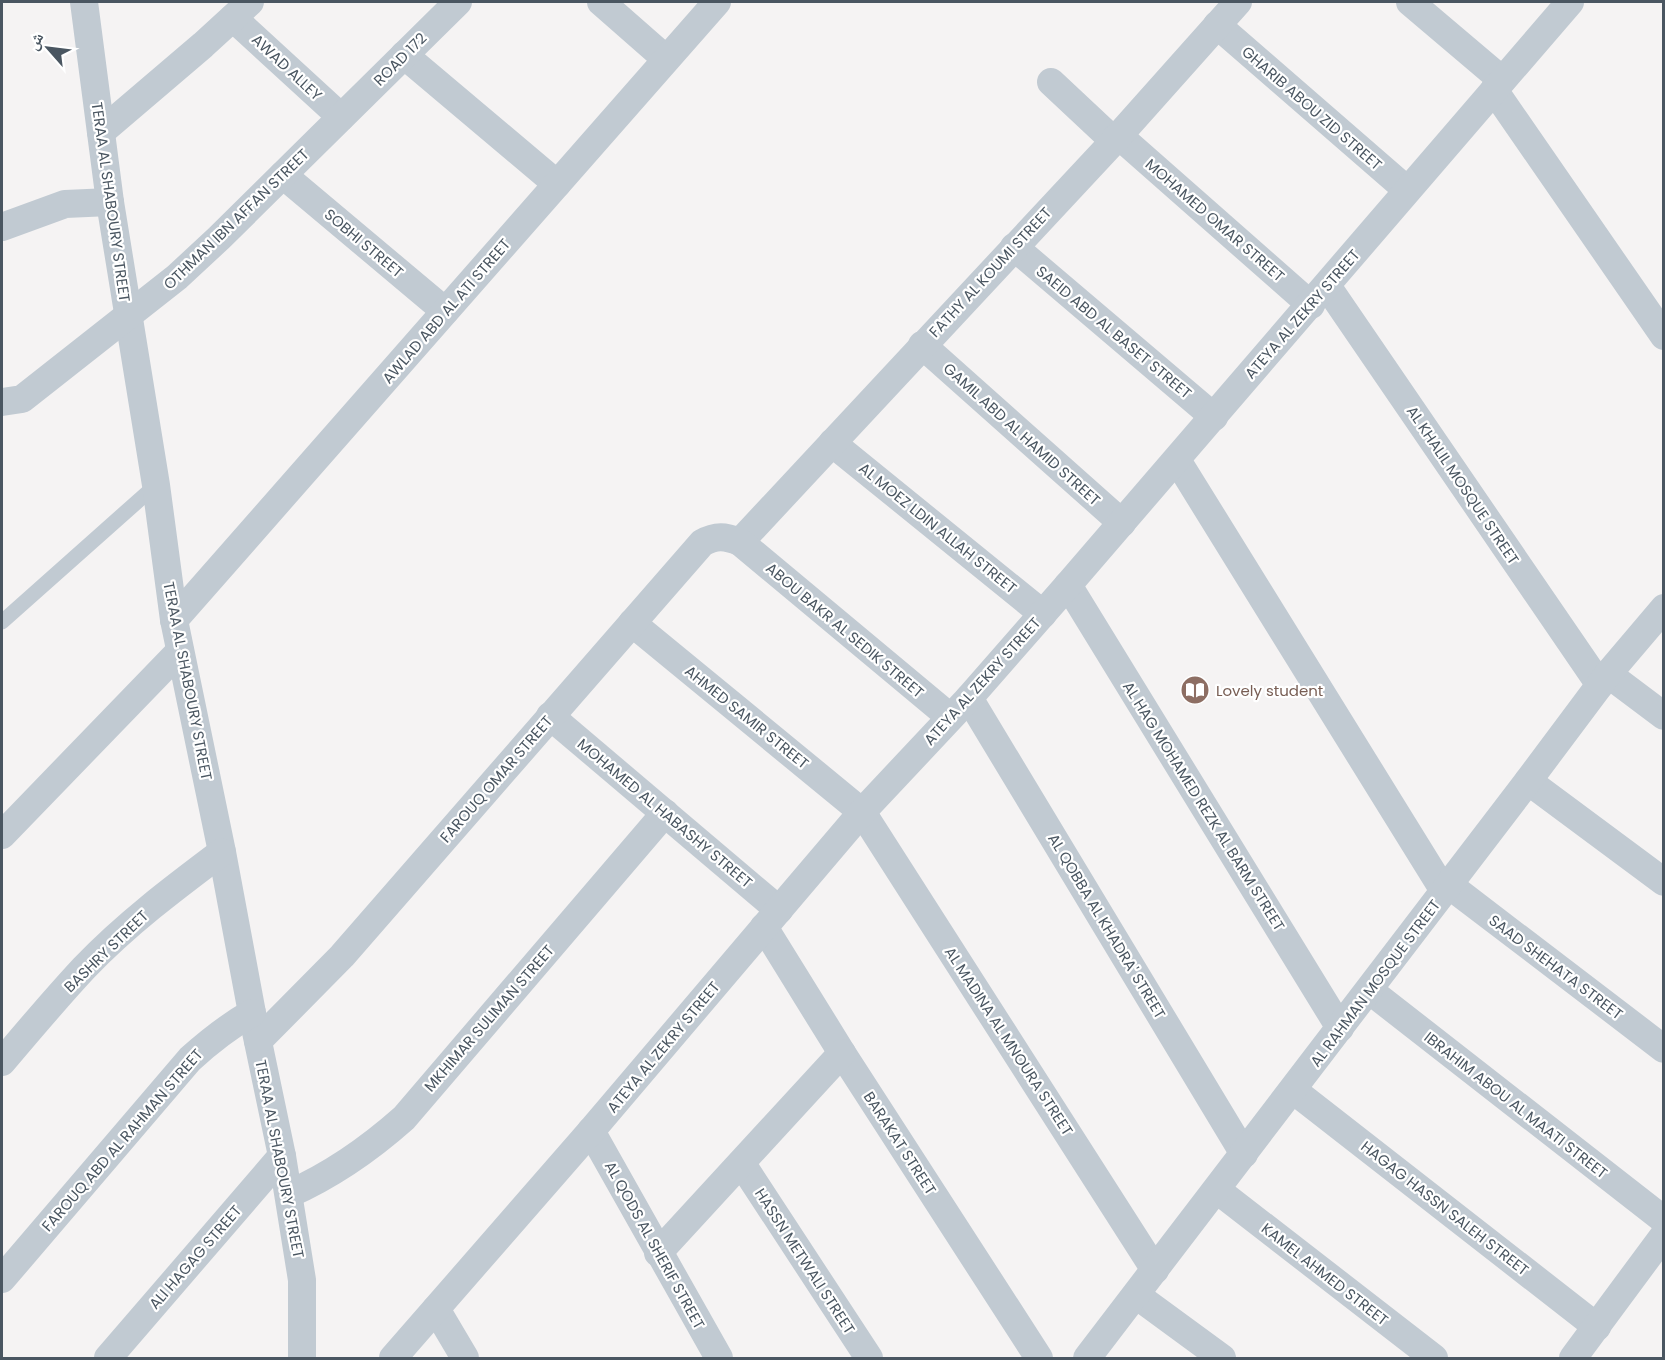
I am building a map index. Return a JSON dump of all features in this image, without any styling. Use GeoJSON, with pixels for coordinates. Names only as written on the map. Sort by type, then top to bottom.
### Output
{"type":"FeatureCollection","features":[{"type":"Feature","properties":{"kind":"street","name":"TERAA AL SHABOURY STREET"},"geometry":{"type":"LineString","coordinates":[[84,2],[110,202],[156,484],[174,620],[289,1194],[302,1280],[296,1353]]}},
{"type":"Feature","properties":{"kind":"street","name":"ROAD 172"},"geometry":{"type":"LineString","coordinates":[[341,117],[458,2]]}},
{"type":"Feature","properties":{"kind":"street"},"geometry":{"type":"LineString","coordinates":[[601,2],[666,59]]}},
{"type":"Feature","properties":{"kind":"street","name":"AWLAD ABD AL ATI STREET"},"geometry":{"type":"LineString","coordinates":[[174,620],[717,2]]}},
{"type":"Feature","properties":{"kind":"street","name":"FATHY AL KOUMI STREET"},"geometry":{"type":"LineString","coordinates":[[740,542],[1116,138],[1238,2]]}},
{"type":"Feature","properties":{"kind":"street"},"geometry":{"type":"LineString","coordinates":[[1410,2],[1498,85],[1664,336]]}},
{"type":"Feature","properties":{"kind":"street","name":"ATEYA AL ZEKRY STREET"},"geometry":{"type":"LineString","coordinates":[[393,1359],[591,1131],[862,812],[960,707],[1178,460],[1570,2]]}},
{"type":"Feature","properties":{"kind":"street"},"geometry":{"type":"LineString","coordinates":[[101,132],[241,10]]}},
{"type":"Feature","properties":{"kind":"street","name":"AWAD ALLEY"},"geometry":{"type":"LineString","coordinates":[[241,10],[341,117]]}},
{"type":"Feature","properties":{"kind":"street","name":"GHARIB ABOU ZID STREET"},"geometry":{"type":"LineString","coordinates":[[1217,25],[1407,190]]}},
{"type":"Feature","properties":{"kind":"street"},"geometry":{"type":"LineString","coordinates":[[404,55],[557,184]]}},
{"type":"Feature","properties":{"kind":"street","name":"MOHAMED OMAR STREET"},"geometry":{"type":"LineString","coordinates":[[1051,82],[1116,138],[1319,295]]}},
{"type":"Feature","properties":{"kind":"street","name":"OTHMAN IBN AFFAN STREET"},"geometry":{"type":"LineString","coordinates":[[8,406],[128,318],[177,277],[341,117]]}},
{"type":"Feature","properties":{"kind":"street","name":"SOBHI STREET"},"geometry":{"type":"LineString","coordinates":[[283,175],[445,311]]}},
{"type":"Feature","properties":{"kind":"street"},"geometry":{"type":"LineString","coordinates":[[2,227],[65,204],[110,202]]}},
{"type":"Feature","properties":{"kind":"street","name":"SAEID ABD AL BASET STREET"},"geometry":{"type":"LineString","coordinates":[[1014,247],[1214,417]]}},
{"type":"Feature","properties":{"kind":"street","name":"AL KHALIL MOSQUE STREET"},"geometry":{"type":"LineString","coordinates":[[1319,295],[1604,680],[1664,716]]}},
{"type":"Feature","properties":{"kind":"street","name":"GAMIL ABD AL HAMID STREET"},"geometry":{"type":"LineString","coordinates":[[922,345],[1122,523]]}},
{"type":"Feature","properties":{"kind":"street","name":"AL MOEZ LDIN ALLAH STREET"},"geometry":{"type":"LineString","coordinates":[[832,443],[1043,614]]}},
{"type":"Feature","properties":{"kind":"street"},"geometry":{"type":"LineString","coordinates":[[1178,460],[1447,888]]}},
{"type":"Feature","properties":{"kind":"street","name":"FAROUQ OMAR STREET"},"geometry":{"type":"LineString","coordinates":[[258,1041],[342,956],[702,543],[714,536],[727,537],[740,542]]}},
{"type":"Feature","properties":{"kind":"street","name":"ABOU BAKR AL SEDIK STREET"},"geometry":{"type":"LineString","coordinates":[[740,542],[960,707]]}},
{"type":"Feature","properties":{"kind":"street","name":"AL HAG MOHAMED REZK AL BARM STREET"},"geometry":{"type":"LineString","coordinates":[[1068,585],[1340,1028]]}},
{"type":"Feature","properties":{"kind":"street","name":"AL RAHMAN MOSQUE STREET"},"geometry":{"type":"LineString","coordinates":[[1087,1359],[1604,680],[1664,608]]}},
{"type":"Feature","properties":{"kind":"street","name":"AHMED SAMIR STREET"},"geometry":{"type":"LineString","coordinates":[[632,623],[862,812]]}},
{"type":"Feature","properties":{"kind":"street"},"geometry":{"type":"LineString","coordinates":[[2,835],[180,651]]}},
{"type":"Feature","properties":{"kind":"street","name":"AL QOBBA AL KHADRA' STREET"},"geometry":{"type":"LineString","coordinates":[[960,707],[1244,1154]]}},
{"type":"Feature","properties":{"kind":"street","name":"MOHAMED AL HABASHY STREET"},"geometry":{"type":"LineString","coordinates":[[550,716],[665,813],[772,918]]}},
{"type":"Feature","properties":{"kind":"street"},"geometry":{"type":"LineString","coordinates":[[1528,781],[1664,882]]}},
{"type":"Feature","properties":{"kind":"street","name":"AL MADINA AL MNOURA STREET"},"geometry":{"type":"LineString","coordinates":[[862,812],[1155,1270]]}},
{"type":"Feature","properties":{"kind":"street","name":"MKHIMAR SULIMAN STREET"},"geometry":{"type":"LineString","coordinates":[[289,1194],[344,1166],[375,1144],[404,1118],[665,813]]}},
{"type":"Feature","properties":{"kind":"street","name":"BASHRY STREET"},"geometry":{"type":"LineString","coordinates":[[2,1062],[85,967],[174,888],[222,852]]}},
{"type":"Feature","properties":{"kind":"street","name":"SAAD SHEHATA STREET"},"geometry":{"type":"LineString","coordinates":[[1447,888],[1664,1049]]}},
{"type":"Feature","properties":{"kind":"street","name":"BARAKAT STREET"},"geometry":{"type":"LineString","coordinates":[[772,918],[842,1053],[1039,1359]]}},
{"type":"Feature","properties":{"kind":"street","name":"IBRAHIM ABOU AL MAATI STREET"},"geometry":{"type":"LineString","coordinates":[[1369,990],[1664,1220]]}},
{"type":"Feature","properties":{"kind":"street","name":"FAROUQ ABD AL RAHMAN STREET"},"geometry":{"type":"LineString","coordinates":[[2,1279],[190,1059],[216,1036],[252,1013]]}},
{"type":"Feature","properties":{"kind":"street"},"geometry":{"type":"LineString","coordinates":[[658,1253],[842,1053]]}},
{"type":"Feature","properties":{"kind":"street","name":"HAGAG HASSN SALEH STREET"},"geometry":{"type":"LineString","coordinates":[[1293,1090],[1597,1327]]}},
{"type":"Feature","properties":{"kind":"street","name":"AL QODS AL SHERIF STREET"},"geometry":{"type":"LineString","coordinates":[[591,1131],[719,1359]]}},
{"type":"Feature","properties":{"kind":"street","name":"ALI HAGAG STREET"},"geometry":{"type":"LineString","coordinates":[[108,1359],[282,1156]]}},
{"type":"Feature","properties":{"kind":"street","name":"HASSN METWALI STREET"},"geometry":{"type":"LineString","coordinates":[[742,1164],[869,1359]]}},
{"type":"Feature","properties":{"kind":"street","name":"KAMEL AHMED STREET"},"geometry":{"type":"LineString","coordinates":[[1217,1190],[1434,1359]]}},
{"type":"Feature","properties":{"kind":"street"},"geometry":{"type":"LineString","coordinates":[[1573,1359],[1664,1235]]}},
{"type":"Feature","properties":{"kind":"street"},"geometry":{"type":"LineString","coordinates":[[1136,1295],[1222,1359]]}},
{"type":"Feature","properties":{"kind":"street"},"geometry":{"type":"LineString","coordinates":[[436,1310],[465,1359]]}},
{"type":"Feature","properties":{"kind":"lane"},"geometry":{"type":"LineString","coordinates":[[2,621],[156,484]]}},
{"type":"Feature","properties":{"kind":"place","name":"Lovely student"},"geometry":{"type":"Point","coordinates":[1195,690]}}]}
